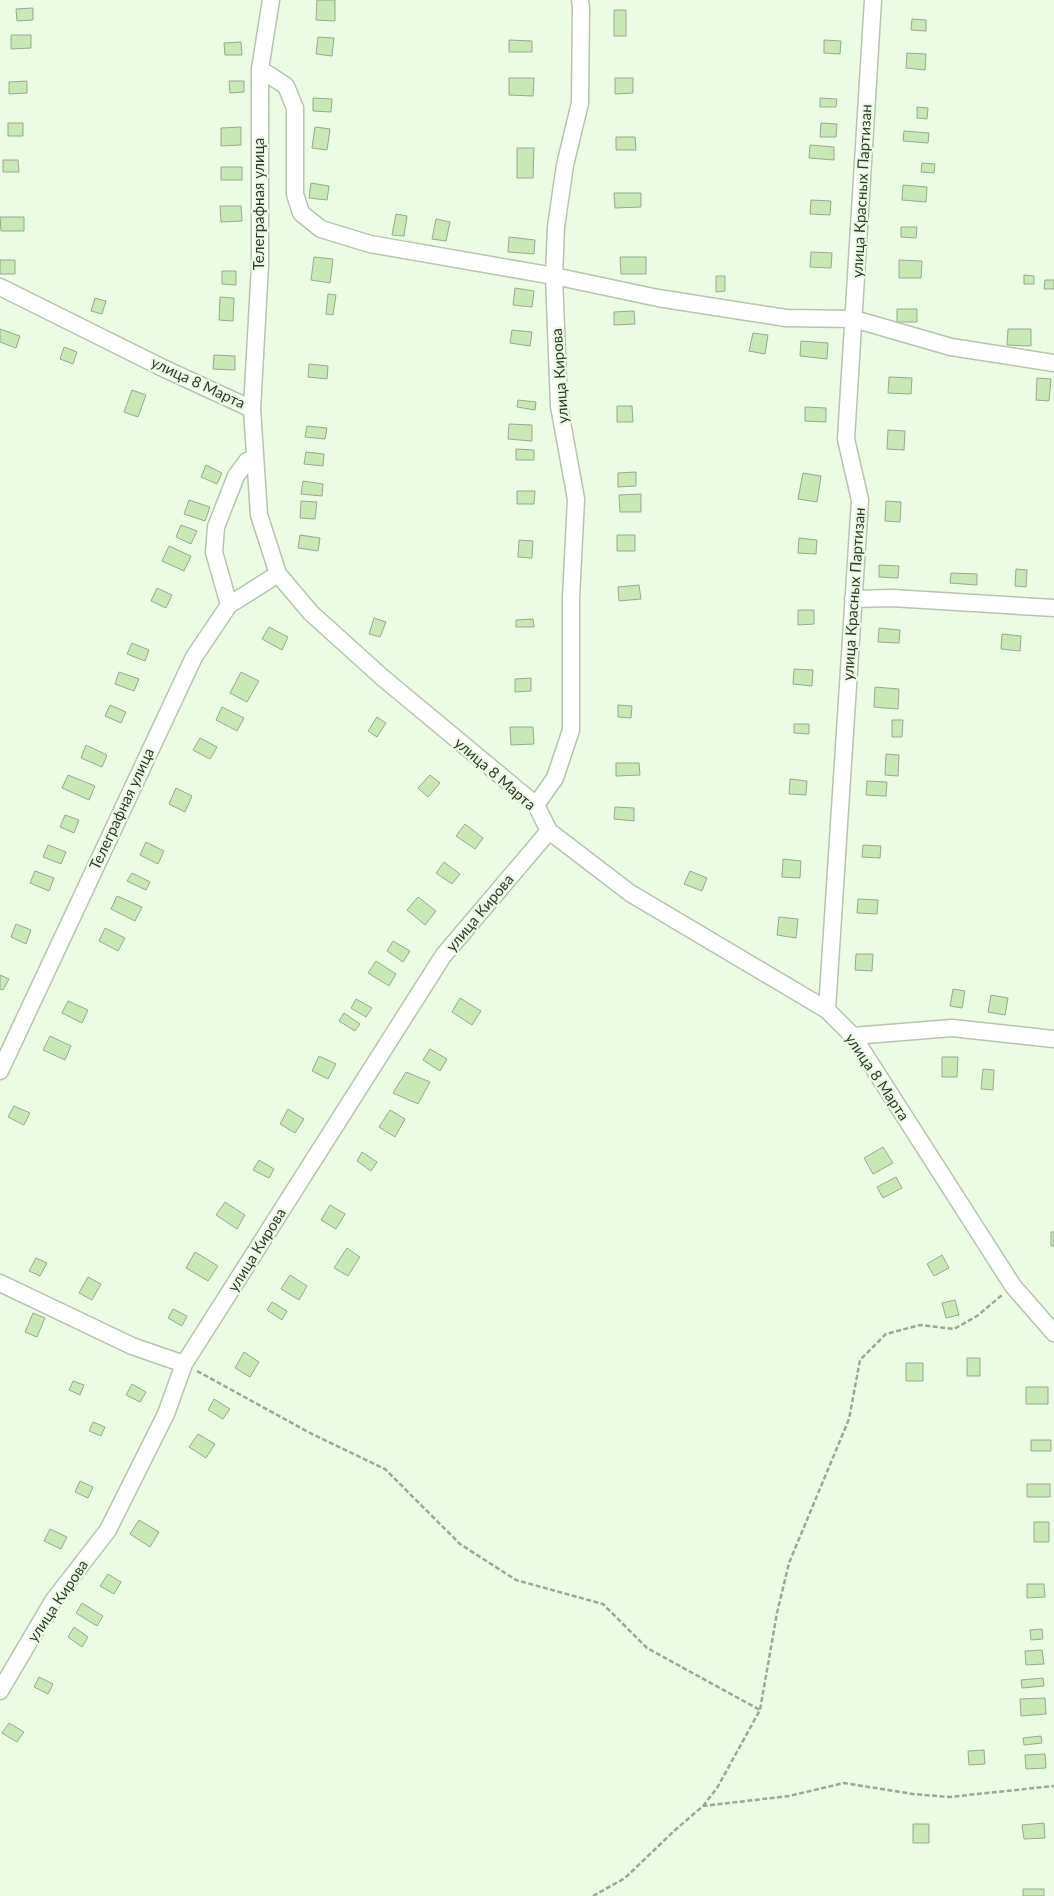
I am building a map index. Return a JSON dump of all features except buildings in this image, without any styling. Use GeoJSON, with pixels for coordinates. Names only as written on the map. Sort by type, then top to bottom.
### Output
{"type":"FeatureCollection","features":[{"type":"Feature","properties":{"kind":"street","name":"Телеграфная улица"},"geometry":{"type":"LineString","coordinates":[[252,409],[260,264],[260,69],[271,0]]}},
{"type":"Feature","properties":{"kind":"street","name":"улица Кирова"},"geometry":{"type":"LineString","coordinates":[[536,806],[555,778],[571,730],[571,598],[576,499],[559,406],[554,276],[556,228],[565,165],[580,103],[580,0]]}},
{"type":"Feature","properties":{"kind":"street","name":"улица Красных Партизан"},"geometry":{"type":"LineString","coordinates":[[827,1010],[860,500],[846,438],[873,0]]}},
{"type":"Feature","properties":{"kind":"street"},"geometry":{"type":"LineString","coordinates":[[260,69],[286,86],[295,108],[295,194],[301,213],[321,229],[370,244],[554,276],[658,298],[786,318],[854,320],[951,348],[1054,363]]}},
{"type":"Feature","properties":{"kind":"street","name":"улица 8 Марта"},"geometry":{"type":"LineString","coordinates":[[0,286],[166,369],[252,409],[258,515],[278,574],[311,613],[383,678],[536,806],[549,831],[630,893],[827,1010],[853,1036],[1013,1286],[1054,1332]]}},
{"type":"Feature","properties":{"kind":"street"},"geometry":{"type":"LineString","coordinates":[[228,605],[214,552],[216,526],[236,476],[246,461],[255,458]]}},
{"type":"Feature","properties":{"kind":"street","name":"Телеграфная улица"},"geometry":{"type":"LineString","coordinates":[[0,1071],[194,657],[228,605],[278,574]]}},
{"type":"Feature","properties":{"kind":"street"},"geometry":{"type":"LineString","coordinates":[[853,599],[892,598],[1054,608]]}},
{"type":"Feature","properties":{"kind":"street","name":"улица Кирова"},"geometry":{"type":"LineString","coordinates":[[0,1690],[54,1601],[108,1530],[166,1414],[184,1364],[443,956],[549,831]]}},
{"type":"Feature","properties":{"kind":"street"},"geometry":{"type":"LineString","coordinates":[[853,1036],[952,1028],[1054,1039]]}},
{"type":"Feature","properties":{"kind":"street"},"geometry":{"type":"LineString","coordinates":[[0,1282],[132,1346],[184,1364]]}},
{"type":"Feature","properties":{"kind":"path"},"geometry":{"type":"LineString","coordinates":[[593,1896],[625,1878],[674,1830],[703,1806],[717,1788],[760,1710],[777,1613],[789,1563],[849,1419],[860,1360],[886,1334],[920,1325],[954,1329],[977,1316],[1013,1286]]}},
{"type":"Feature","properties":{"kind":"path"},"geometry":{"type":"LineString","coordinates":[[184,1364],[312,1434],[385,1469],[460,1544],[516,1580],[603,1604],[647,1648],[760,1710]]}},
{"type":"Feature","properties":{"kind":"path"},"geometry":{"type":"LineString","coordinates":[[703,1806],[789,1796],[844,1783],[913,1794],[949,1796],[1054,1786]]}}]}
